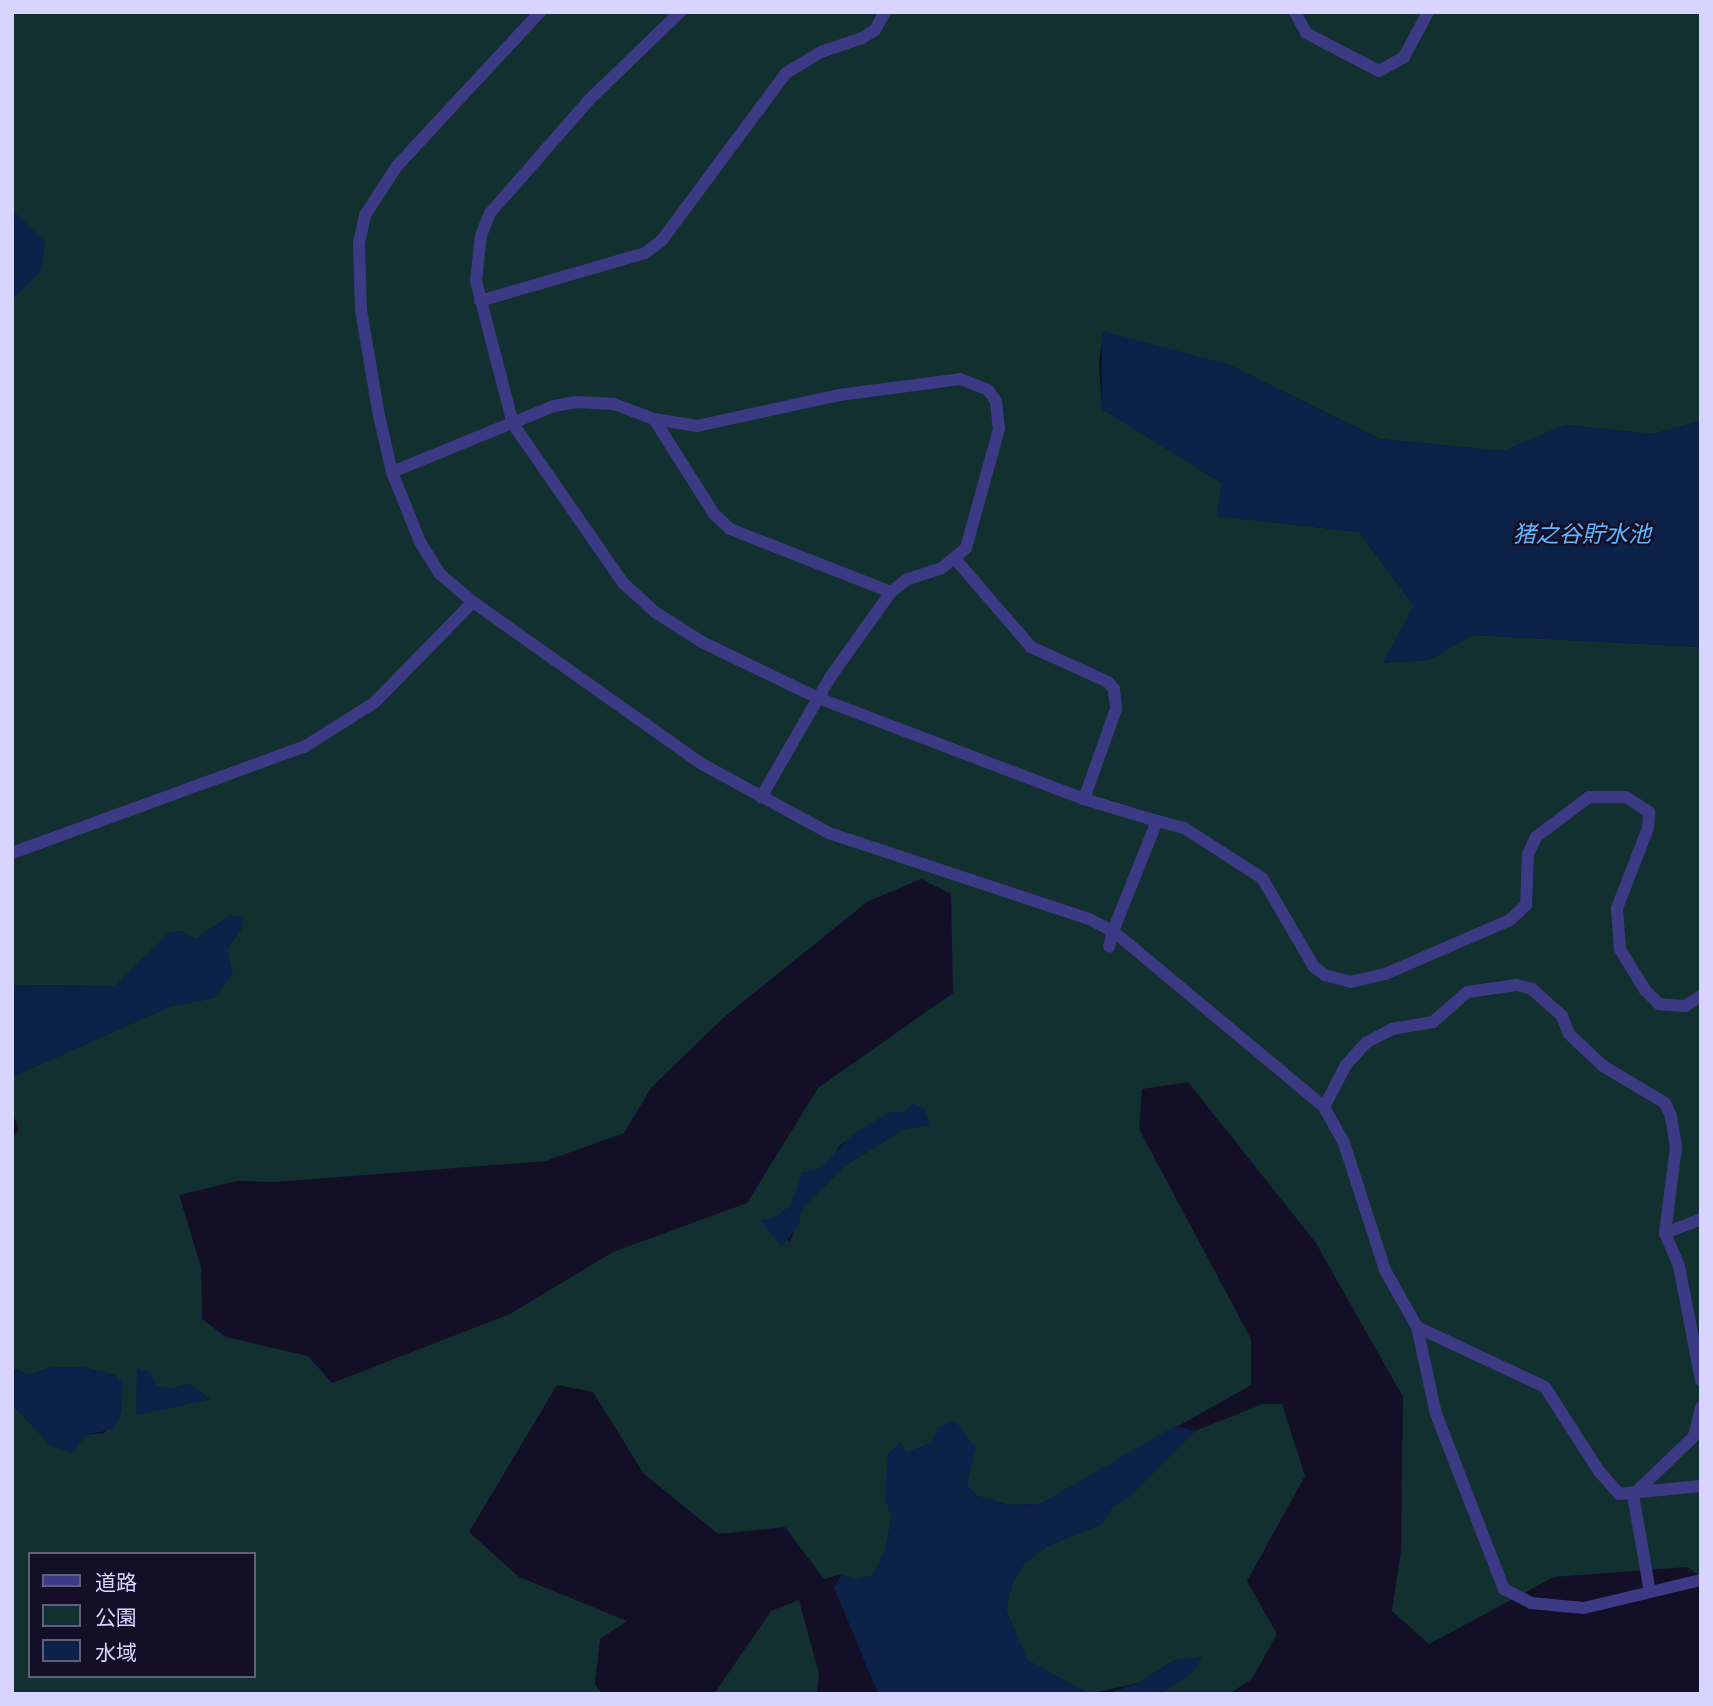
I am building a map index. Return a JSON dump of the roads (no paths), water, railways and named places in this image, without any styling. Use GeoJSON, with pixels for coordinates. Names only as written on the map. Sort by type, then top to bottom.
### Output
{"type":"FeatureCollection","features":[{"type":"Feature","properties":{"kind":"street"},"geometry":{"type":"LineString","coordinates":[[540,12],[397,166],[365,215],[359,244],[362,310],[392,472],[420,542],[440,574],[473,602],[700,763],[761,797],[830,833],[1113,930],[1324,1107],[1344,1143],[1385,1270],[1417,1327],[1436,1414],[1504,1589],[1554,1609],[1584,1608],[1701,1580]]}},
{"type":"Feature","properties":{"kind":"street"},"geometry":{"type":"LineString","coordinates":[[680,12],[589,100],[490,212],[476,261],[480,301],[513,424],[623,583],[655,612],[702,642],[818,698],[1084,799],[1184,828],[1262,878],[1314,967],[1351,982],[1385,974],[1510,920],[1526,905],[1528,854],[1536,837],[1589,797],[1626,797],[1649,812],[1648,828],[1617,908],[1620,949],[1645,990],[1659,1004],[1685,1006],[1701,996]]}},
{"type":"Feature","properties":{"kind":"street"},"geometry":{"type":"LineString","coordinates":[[480,301],[645,253],[662,240],[786,73],[821,52],[862,38],[875,30],[885,12]]}},
{"type":"Feature","properties":{"kind":"street"},"geometry":{"type":"LineString","coordinates":[[1295,12],[1299,27],[1306,33],[1379,71],[1404,57],[1428,12]]}},
{"type":"Feature","properties":{"kind":"street"},"geometry":{"type":"LineString","coordinates":[[392,472],[577,402],[614,404],[654,419],[697,426],[839,395],[960,379],[976,382],[996,401],[999,429],[972,533],[956,560],[906,580],[891,592],[818,698],[761,797]]}},
{"type":"Feature","properties":{"kind":"street"},"geometry":{"type":"LineString","coordinates":[[654,419],[714,514],[730,529],[891,592]]}},
{"type":"Feature","properties":{"kind":"street"},"geometry":{"type":"LineString","coordinates":[[956,560],[1031,647],[1108,682],[1114,689],[1116,709],[1084,799]]}},
{"type":"Feature","properties":{"kind":"street"},"geometry":{"type":"LineString","coordinates":[[12,853],[304,747],[374,703],[473,602]]}},
{"type":"Feature","properties":{"kind":"street"},"geometry":{"type":"LineString","coordinates":[[1109,947],[1113,930],[1157,821]]}},
{"type":"Feature","properties":{"kind":"street"},"geometry":{"type":"LineString","coordinates":[[1324,1107],[1346,1065],[1367,1042],[1392,1029],[1433,1022],[1467,992],[1517,985],[1532,989],[1562,1016],[1569,1034],[1603,1066],[1665,1103],[1676,1147],[1665,1233],[1679,1266],[1701,1380]]}},
{"type":"Feature","properties":{"kind":"street"},"geometry":{"type":"LineString","coordinates":[[1665,1233],[1701,1219]]}},
{"type":"Feature","properties":{"kind":"street"},"geometry":{"type":"LineString","coordinates":[[1417,1327],[1545,1387],[1599,1471],[1619,1494],[1633,1495],[1701,1486]]}},
{"type":"Feature","properties":{"kind":"street"},"geometry":{"type":"LineString","coordinates":[[1633,1495],[1694,1436],[1701,1407]]}},
{"type":"Feature","properties":{"kind":"street"},"geometry":{"type":"LineString","coordinates":[[1633,1495],[1650,1592]]}},
{"type":"Feature","properties":{"kind":"water"},"geometry":{"type":"Polygon","coordinates":[[[12,210],[45,241],[42,269],[12,299],[12,210]]]}},
{"type":"Feature","properties":{"kind":"water","name":"猪之谷貯水池"},"geometry":{"type":"Polygon","coordinates":[[[1102,331],[1229,365],[1380,439],[1504,451],[1566,425],[1653,434],[1701,421],[1701,647],[1473,635],[1429,660],[1383,663],[1414,606],[1359,532],[1217,516],[1222,483],[1102,409],[1102,331]]]}},
{"type":"Feature","properties":{"kind":"water"},"geometry":{"type":"Polygon","coordinates":[[[231,915],[243,917],[242,928],[227,949],[233,973],[214,998],[171,1006],[12,1077],[12,985],[115,986],[169,933],[180,931],[196,939],[231,915]]]}},
{"type":"Feature","properties":{"kind":"water"},"geometry":{"type":"Polygon","coordinates":[[[912,1103],[925,1109],[930,1125],[904,1129],[846,1165],[803,1207],[799,1224],[782,1247],[760,1220],[773,1219],[791,1206],[802,1173],[820,1169],[851,1136],[889,1112],[904,1112],[912,1103]]]}},
{"type":"Feature","properties":{"kind":"water"},"geometry":{"type":"Polygon","coordinates":[[[52,1367],[82,1367],[115,1375],[123,1383],[121,1413],[113,1429],[86,1435],[73,1453],[51,1446],[12,1404],[15,1369],[29,1375],[52,1367]]]}},
{"type":"Feature","properties":{"kind":"water"},"geometry":{"type":"Polygon","coordinates":[[[137,1368],[151,1372],[157,1386],[171,1389],[189,1384],[211,1399],[136,1415],[137,1368]]]}},
{"type":"Feature","properties":{"kind":"water"},"geometry":{"type":"Polygon","coordinates":[[[955,1421],[976,1448],[967,1485],[977,1496],[1009,1505],[1040,1504],[1175,1426],[1195,1431],[1129,1497],[1113,1506],[1102,1524],[1049,1545],[1024,1563],[1012,1584],[1006,1610],[1027,1660],[1089,1694],[878,1694],[834,1587],[842,1574],[856,1580],[873,1575],[885,1551],[892,1517],[885,1498],[888,1454],[900,1443],[906,1453],[931,1443],[938,1427],[955,1421]]]}},
{"type":"Feature","properties":{"kind":"water"},"geometry":{"type":"Polygon","coordinates":[[[1203,1657],[1194,1671],[1160,1694],[1106,1694],[1138,1683],[1175,1660],[1203,1657]]]}}]}
